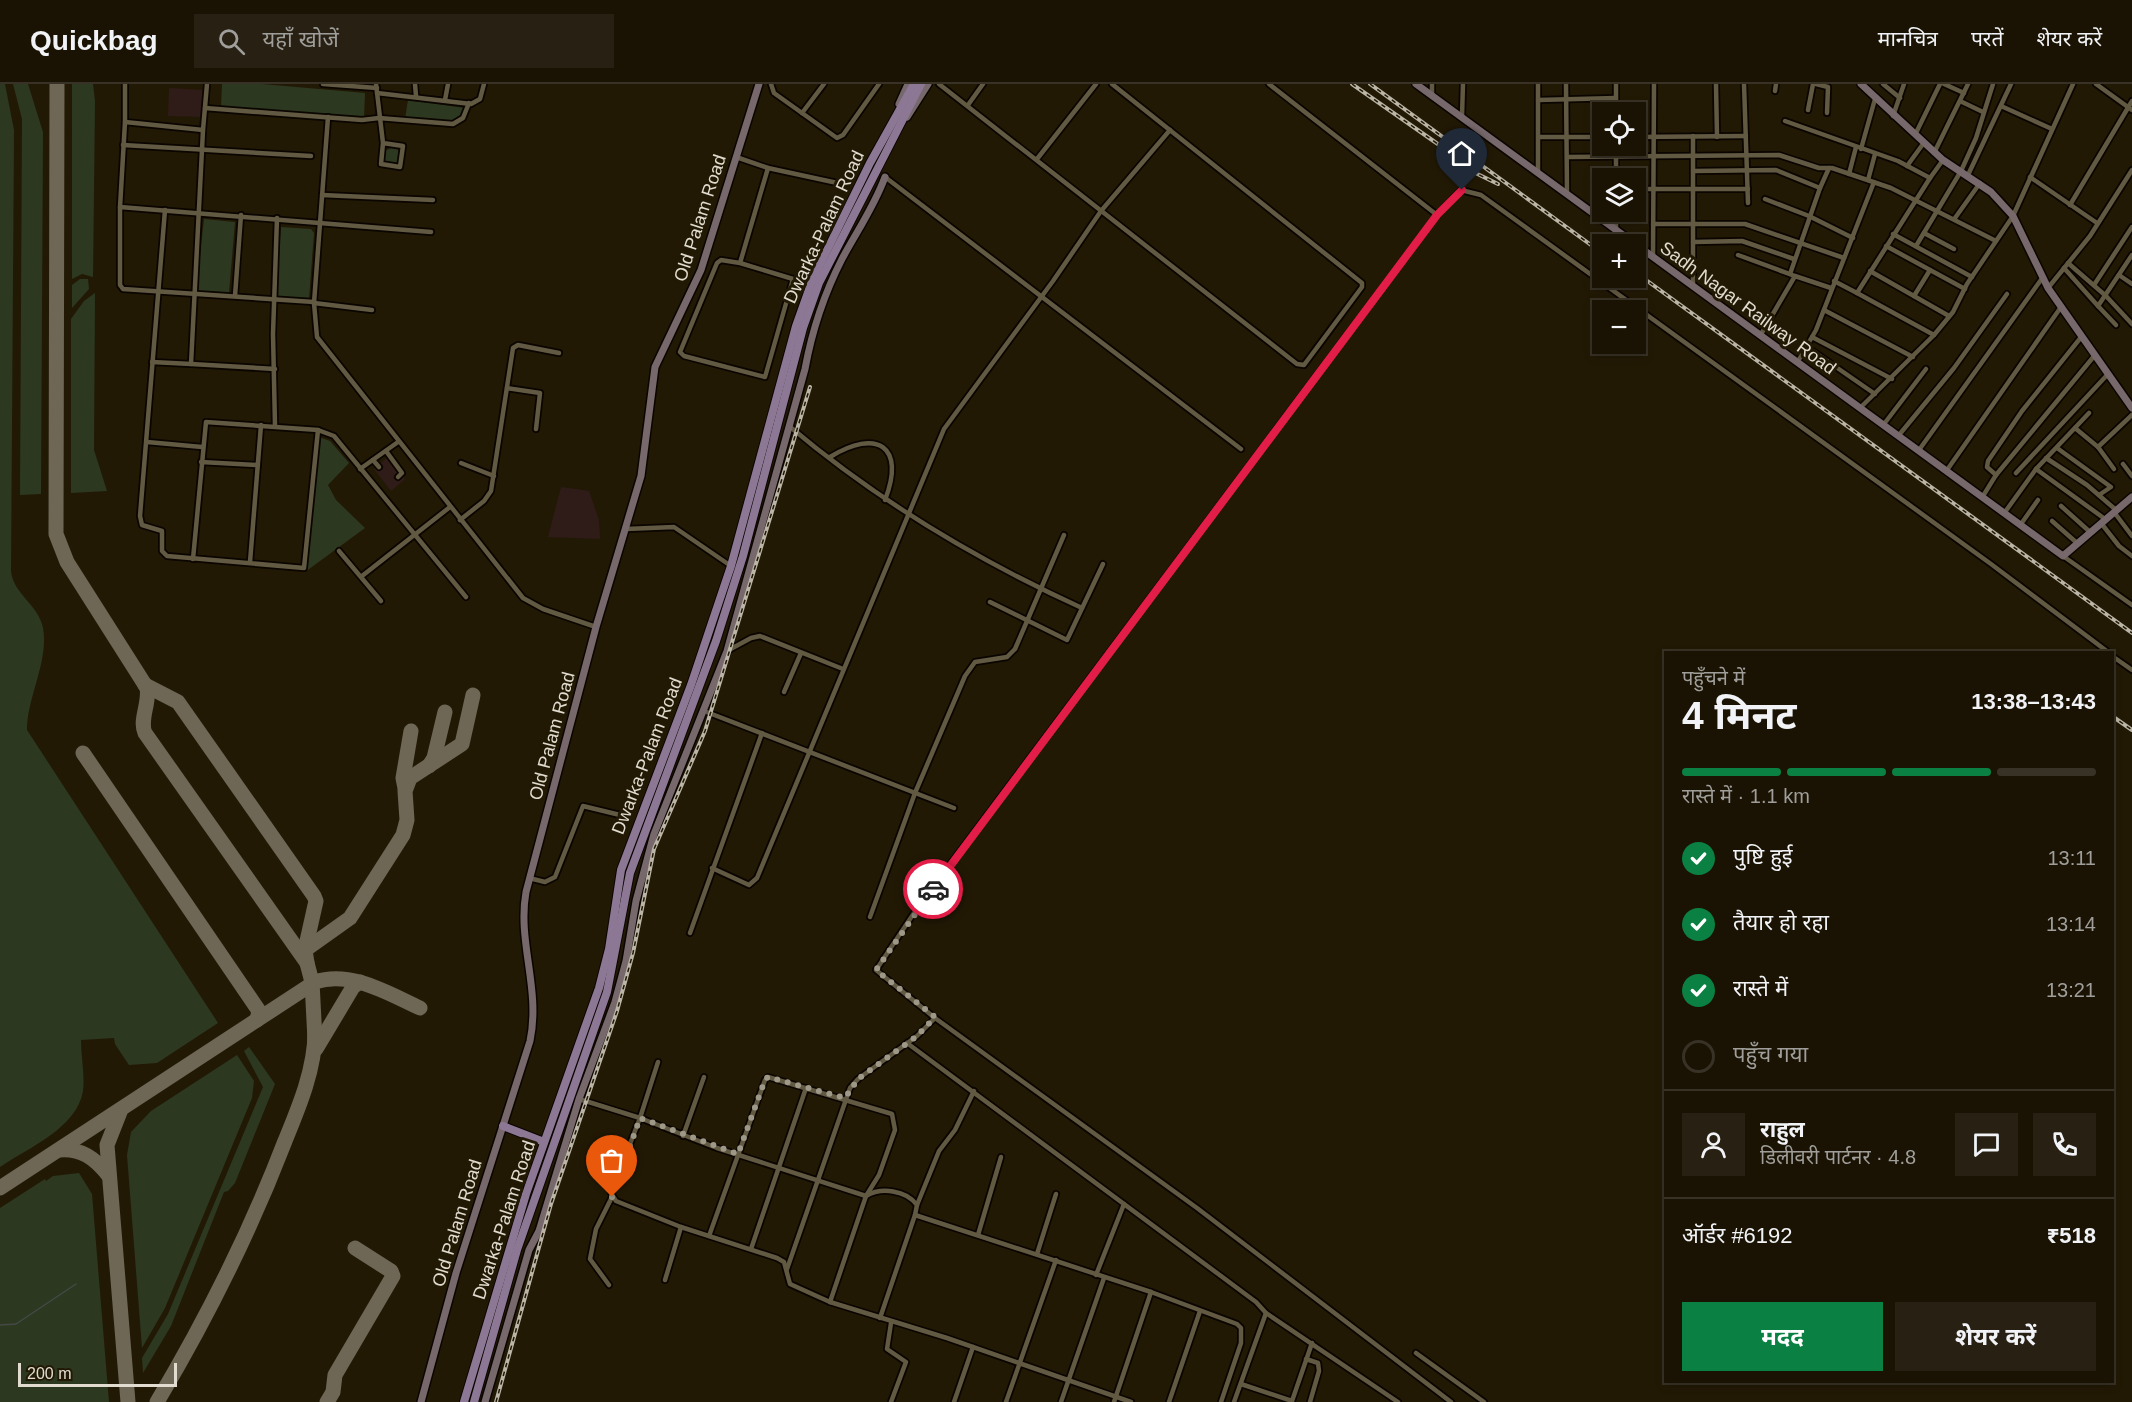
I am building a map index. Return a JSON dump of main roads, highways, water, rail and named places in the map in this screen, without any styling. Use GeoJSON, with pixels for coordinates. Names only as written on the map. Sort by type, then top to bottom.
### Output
{"type":"FeatureCollection","features":[{"type":"Feature","properties":{"kind":"main road"},"geometry":{"type":"LineString","coordinates":[[892,133],[914,84]]}},
{"type":"Feature","properties":{"kind":"main road"},"geometry":{"type":"LineString","coordinates":[[904,109],[921,84]]}},
{"type":"Feature","properties":{"kind":"main road","name":"Dwarka-Palam Road"},"geometry":{"type":"LineString","coordinates":[[464,1402],[509,1247],[599,988],[609,949],[621,870],[629,844],[691,685],[730,566],[799,317],[812,281],[892,133]]}},
{"type":"Feature","properties":{"kind":"main road","name":"Dwarka-Palam Road"},"geometry":{"type":"LineString","coordinates":[[474,1402],[517,1250],[607,992],[628,883],[637,850],[716,641],[743,556],[803,328],[819,283],[892,133]]}},
{"type":"Feature","properties":{"kind":"main road"},"geometry":{"type":"LineString","coordinates":[[503,1126],[544,1142]]}},
{"type":"Feature","properties":{"kind":"waterway"},"geometry":{"type":"LineString","coordinates":[[0,1325],[16,1324],[76,1284]]}},
{"type":"Feature","properties":{"kind":"railway"},"geometry":{"type":"LineString","coordinates":[[1352,84],[1465,163]]}},
{"type":"Feature","properties":{"kind":"railway"},"geometry":{"type":"LineString","coordinates":[[1370,84],[1592,246]]}},
{"type":"Feature","properties":{"kind":"railway"},"geometry":{"type":"LineString","coordinates":[[1455,163],[1498,184]]}},
{"type":"Feature","properties":{"kind":"railway"},"geometry":{"type":"LineString","coordinates":[[1646,280],[2132,633]]}},
{"type":"Feature","properties":{"kind":"railway"},"geometry":{"type":"LineString","coordinates":[[496,1402],[551,1204],[617,1011],[633,953],[654,849],[705,731],[810,387]]}},
{"type":"Feature","properties":{"kind":"railway"},"geometry":{"type":"LineString","coordinates":[[2114,717],[2132,730]]}}]}
